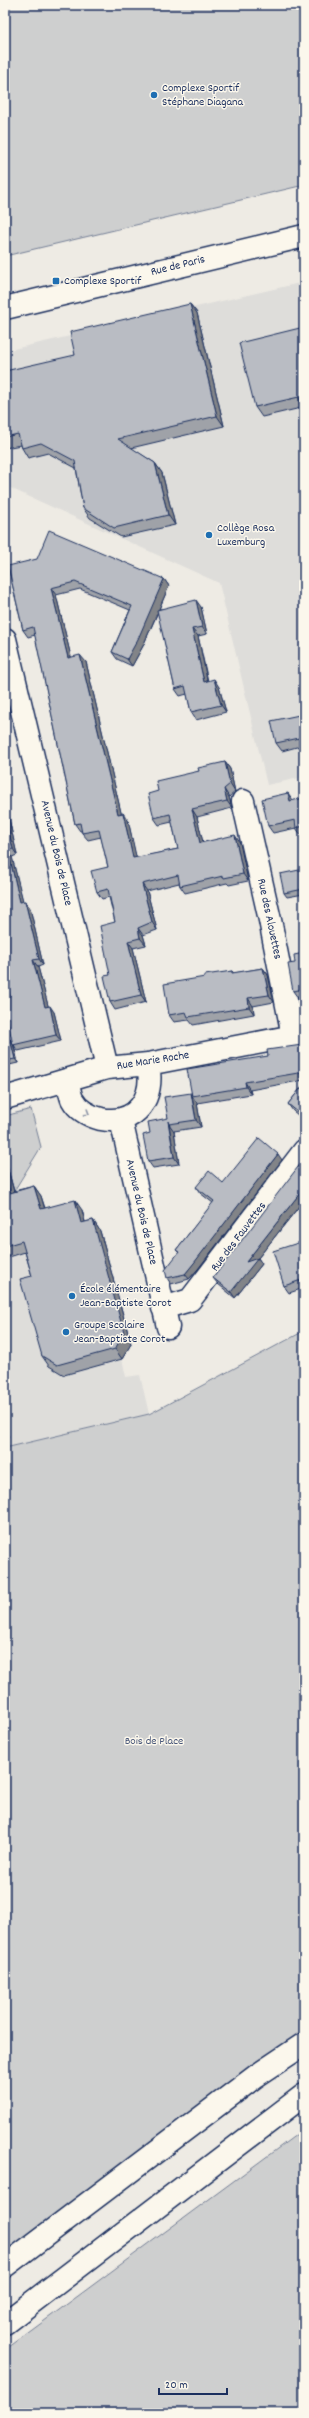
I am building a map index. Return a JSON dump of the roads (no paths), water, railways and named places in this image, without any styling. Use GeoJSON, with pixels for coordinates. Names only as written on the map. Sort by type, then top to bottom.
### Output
{"type":"FeatureCollection","features":[{"type":"Feature","properties":{"kind":"street","name":"Rue de Paris"},"geometry":{"type":"LineString","coordinates":[[5,308],[304,236]]}},
{"type":"Feature","properties":{"kind":"street","name":"Avenue du Bois de Place"},"geometry":{"type":"LineString","coordinates":[[5,642],[107,1068]]}},
{"type":"Feature","properties":{"kind":"street","name":"Rue des Alouettes"},"geometry":{"type":"LineString","coordinates":[[243,801],[270,920],[299,1035]]}},
{"type":"Feature","properties":{"kind":"street","name":"Rue Marie Roche"},"geometry":{"type":"LineString","coordinates":[[5,1098],[107,1068],[148,1064],[299,1035]]}},
{"type":"Feature","properties":{"kind":"street"},"geometry":{"type":"LineString","coordinates":[[67,1081],[72,1098],[87,1114],[110,1120],[121,1120],[136,1112],[147,1095],[150,1075],[148,1064]]}},
{"type":"Feature","properties":{"kind":"street","name":"Avenue du Bois de Place"},"geometry":{"type":"LineString","coordinates":[[121,1120],[166,1317]]}},
{"type":"Feature","properties":{"kind":"street","name":"Rue des Fauvettes"},"geometry":{"type":"LineString","coordinates":[[166,1317],[190,1300],[304,1151]]}},
{"type":"Feature","properties":{"kind":"street"},"geometry":{"type":"LineString","coordinates":[[5,2266],[256,2076],[304,2044]]}},
{"type":"Feature","properties":{"kind":"street"},"geometry":{"type":"LineString","coordinates":[[5,2323],[304,2095]]}},
{"type":"Feature","properties":{"kind":"place","name":"Complexe Sportif Stéphane Diagana"},"geometry":{"type":"Point","coordinates":[154,95]}},
{"type":"Feature","properties":{"kind":"place","name":"Complexe Sportif"},"geometry":{"type":"Point","coordinates":[56,281]}},
{"type":"Feature","properties":{"kind":"place","name":"Collège Rosa Luxemburg"},"geometry":{"type":"Point","coordinates":[209,535]}},
{"type":"Feature","properties":{"kind":"place","name":"École élémentaire Jean-Baptiste Corot"},"geometry":{"type":"Point","coordinates":[72,1296]}},
{"type":"Feature","properties":{"kind":"place","name":"Groupe Scolaire Jean-Baptiste Corot"},"geometry":{"type":"Point","coordinates":[66,1332]}},
{"type":"Feature","properties":{"kind":"park label","name":"Bois de Place"},"geometry":{"type":"Point","coordinates":[154,1741]}}]}
